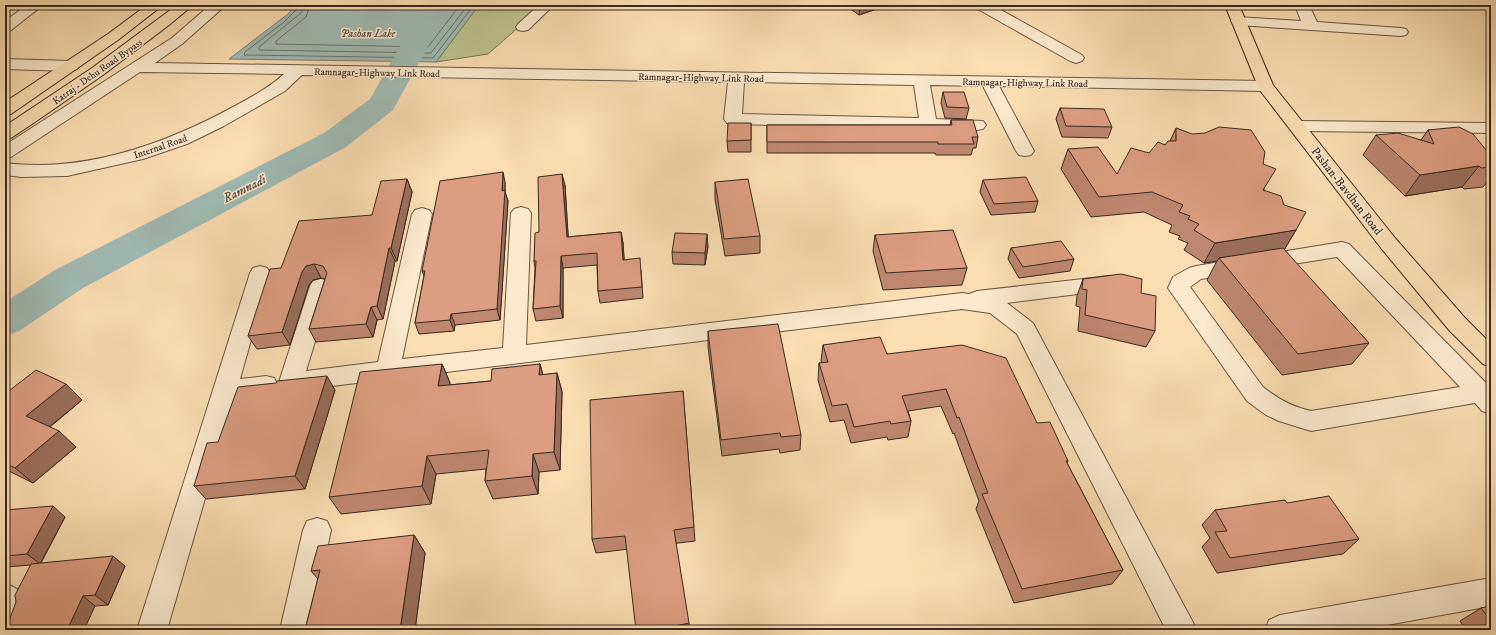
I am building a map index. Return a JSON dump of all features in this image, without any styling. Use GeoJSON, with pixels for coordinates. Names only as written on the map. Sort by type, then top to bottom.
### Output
{"type":"FeatureCollection","features":[{"type":"Feature","properties":{"kind":"main road","name":"Katraj - Dehu Road Bypass"},"geometry":{"type":"LineString","coordinates":[[5,110],[72,66],[156,5]]}},
{"type":"Feature","properties":{"kind":"main road","name":"Katraj - Dehu Road Bypass"},"geometry":{"type":"LineString","coordinates":[[5,134],[86,80],[142,40],[186,5]]}},
{"type":"Feature","properties":{"kind":"main road","name":"Pashan-Bavdhan Road"},"geometry":{"type":"LineString","coordinates":[[1232,5],[1265,86],[1388,243],[1457,324],[1491,358]]}},
{"type":"Feature","properties":{"kind":"street"},"geometry":{"type":"LineString","coordinates":[[5,28],[36,5]]}},
{"type":"Feature","properties":{"kind":"street"},"geometry":{"type":"LineString","coordinates":[[5,153],[177,41],[219,5]]}},
{"type":"Feature","properties":{"kind":"street"},"geometry":{"type":"LineString","coordinates":[[523,27],[547,5]]}},
{"type":"Feature","properties":{"kind":"street"},"geometry":{"type":"LineString","coordinates":[[981,5],[1076,58]]}},
{"type":"Feature","properties":{"kind":"street"},"geometry":{"type":"LineString","coordinates":[[1302,5],[1310,26]]}},
{"type":"Feature","properties":{"kind":"street"},"geometry":{"type":"LineString","coordinates":[[1238,21],[1401,32]]}},
{"type":"Feature","properties":{"kind":"street"},"geometry":{"type":"LineString","coordinates":[[5,64],[72,66]]}},
{"type":"Feature","properties":{"kind":"street","name":"Ramnagar-Highway Link Road"},"geometry":{"type":"LineString","coordinates":[[136,67],[297,71],[1265,86]]}},
{"type":"Feature","properties":{"kind":"street","name":"Internal Road"},"geometry":{"type":"LineString","coordinates":[[5,168],[21,171],[67,170],[137,154],[181,140],[218,122],[279,88],[297,71]]}},
{"type":"Feature","properties":{"kind":"street"},"geometry":{"type":"LineString","coordinates":[[736,78],[733,120],[977,125]]}},
{"type":"Feature","properties":{"kind":"street"},"geometry":{"type":"LineString","coordinates":[[921,81],[928,124]]}},
{"type":"Feature","properties":{"kind":"street"},"geometry":{"type":"LineString","coordinates":[[989,82],[1025,151]]}},
{"type":"Feature","properties":{"kind":"street"},"geometry":{"type":"LineString","coordinates":[[1297,126],[1491,128]]}},
{"type":"Feature","properties":{"kind":"street"},"geometry":{"type":"LineString","coordinates":[[514,355],[521,213]]}},
{"type":"Feature","properties":{"kind":"street"},"geometry":{"type":"LineString","coordinates":[[388,370],[422,214]]}},
{"type":"Feature","properties":{"kind":"street"},"geometry":{"type":"LineString","coordinates":[[1342,248],[1486,399],[1311,420],[1290,416],[1270,407],[1255,394],[1179,288],[1180,282],[1196,272],[1342,248]]}},
{"type":"Feature","properties":{"kind":"street"},"geometry":{"type":"LineString","coordinates":[[152,630],[260,273]]}},
{"type":"Feature","properties":{"kind":"street"},"geometry":{"type":"LineString","coordinates":[[224,390],[1118,282]]}},
{"type":"Feature","properties":{"kind":"street"},"geometry":{"type":"LineString","coordinates":[[291,382],[321,286]]}},
{"type":"Feature","properties":{"kind":"street"},"geometry":{"type":"LineString","coordinates":[[962,301],[996,306],[1025,329],[1182,630]]}},
{"type":"Feature","properties":{"kind":"street"},"geometry":{"type":"LineString","coordinates":[[295,630],[317,530]]}},
{"type":"Feature","properties":{"kind":"street"},"geometry":{"type":"LineString","coordinates":[[1280,630],[1491,592]]}},
{"type":"Feature","properties":{"kind":"street"},"geometry":{"type":"LineString","coordinates":[[5,597],[13,602],[14,613],[6,630]]}},
{"type":"Feature","properties":{"kind":"green space"},"geometry":{"type":"Polygon","coordinates":[[[479,5],[544,5],[488,54],[436,62],[479,5]]]}},
{"type":"Feature","properties":{"kind":"water","name":"Pashan Lake"},"geometry":{"type":"Polygon","coordinates":[[[296,5],[479,5],[436,62],[229,59],[288,14],[296,5]]]}},
{"type":"Feature","properties":{"kind":"building"},"geometry":{"type":"Polygon","coordinates":[[[943,92],[964,92],[969,108],[947,107],[943,92]]]}},
{"type":"Feature","properties":{"kind":"building"},"geometry":{"type":"Polygon","coordinates":[[[1060,108],[1104,109],[1112,127],[1066,126],[1060,108]]]}},
{"type":"Feature","properties":{"kind":"building"},"geometry":{"type":"Polygon","coordinates":[[[951,120],[973,120],[978,137],[972,137],[974,144],[938,144],[938,142],[767,142],[767,125],[952,125],[951,120]]]}},
{"type":"Feature","properties":{"kind":"building"},"geometry":{"type":"Polygon","coordinates":[[[728,123],[751,123],[751,140],[727,141],[728,123]]]}},
{"type":"Feature","properties":{"kind":"building"},"geometry":{"type":"Polygon","coordinates":[[[1219,127],[1251,130],[1265,152],[1263,164],[1276,169],[1263,190],[1281,196],[1284,205],[1306,212],[1296,230],[1215,243],[1194,230],[1199,224],[1188,219],[1190,216],[1179,212],[1183,205],[1152,192],[1099,197],[1068,149],[1098,147],[1117,174],[1131,148],[1149,153],[1158,142],[1165,145],[1168,141],[1176,141],[1176,128],[1192,134],[1205,133],[1219,127]]]}},
{"type":"Feature","properties":{"kind":"building"},"geometry":{"type":"Polygon","coordinates":[[[1459,127],[1473,134],[1491,156],[1491,167],[1481,168],[1479,166],[1420,175],[1376,135],[1398,133],[1434,144],[1428,130],[1459,127]]]}},
{"type":"Feature","properties":{"kind":"building"},"geometry":{"type":"Polygon","coordinates":[[[503,172],[502,191],[505,190],[497,309],[451,314],[450,320],[415,323],[425,271],[422,271],[440,181],[503,172]]]}},
{"type":"Feature","properties":{"kind":"building"},"geometry":{"type":"Polygon","coordinates":[[[562,174],[567,237],[621,232],[623,260],[640,258],[642,287],[598,291],[597,253],[561,256],[560,306],[533,309],[536,261],[534,261],[535,233],[539,232],[538,177],[562,174]]]}},
{"type":"Feature","properties":{"kind":"building"},"geometry":{"type":"Polygon","coordinates":[[[1026,177],[1038,201],[994,204],[983,180],[1026,177]]]}},
{"type":"Feature","properties":{"kind":"building"},"geometry":{"type":"Polygon","coordinates":[[[407,179],[391,248],[389,248],[377,306],[371,307],[366,324],[309,329],[327,273],[323,266],[314,264],[306,266],[302,272],[282,332],[248,336],[270,269],[281,268],[299,221],[372,215],[381,181],[407,179]]]}},
{"type":"Feature","properties":{"kind":"building"},"geometry":{"type":"Polygon","coordinates":[[[748,179],[760,236],[724,239],[715,182],[748,179]]]}},
{"type":"Feature","properties":{"kind":"building"},"geometry":{"type":"Polygon","coordinates":[[[953,230],[967,268],[886,273],[875,235],[953,230]]]}},
{"type":"Feature","properties":{"kind":"building"},"geometry":{"type":"Polygon","coordinates":[[[675,233],[707,234],[705,253],[672,252],[675,233]]]}},
{"type":"Feature","properties":{"kind":"building"},"geometry":{"type":"Polygon","coordinates":[[[1061,241],[1074,259],[1023,267],[1011,248],[1061,241]]]}},
{"type":"Feature","properties":{"kind":"building"},"geometry":{"type":"Polygon","coordinates":[[[1283,248],[1369,343],[1298,354],[1219,258],[1283,248]]]}},
{"type":"Feature","properties":{"kind":"building"},"geometry":{"type":"Polygon","coordinates":[[[1121,274],[1142,279],[1141,293],[1156,296],[1155,331],[1085,315],[1087,290],[1082,289],[1083,279],[1121,274]]]}},
{"type":"Feature","properties":{"kind":"building"},"geometry":{"type":"Polygon","coordinates":[[[778,324],[801,435],[781,437],[780,433],[721,440],[708,331],[778,324]]]}},
{"type":"Feature","properties":{"kind":"building"},"geometry":{"type":"Polygon","coordinates":[[[880,337],[887,354],[962,345],[1006,358],[1037,423],[1050,422],[1068,461],[1066,461],[1123,570],[1022,589],[982,494],[988,493],[959,417],[957,418],[946,389],[902,396],[911,421],[891,424],[890,421],[854,427],[847,404],[832,406],[819,363],[828,362],[823,345],[880,337]]]}},
{"type":"Feature","properties":{"kind":"building"},"geometry":{"type":"Polygon","coordinates":[[[442,364],[438,386],[491,381],[492,369],[540,364],[539,375],[557,373],[554,452],[533,454],[532,476],[485,481],[489,450],[427,456],[422,486],[329,497],[360,372],[442,364]]]}},
{"type":"Feature","properties":{"kind":"building"},"geometry":{"type":"Polygon","coordinates":[[[36,370],[66,384],[26,416],[59,431],[15,468],[5,463],[5,394],[36,370]]]}},
{"type":"Feature","properties":{"kind":"building"},"geometry":{"type":"Polygon","coordinates":[[[327,376],[295,476],[194,486],[207,443],[218,442],[238,387],[327,376]]]}},
{"type":"Feature","properties":{"kind":"building"},"geometry":{"type":"Polygon","coordinates":[[[683,391],[694,527],[674,530],[689,623],[656,630],[636,630],[625,536],[592,539],[590,400],[683,391]]]}},
{"type":"Feature","properties":{"kind":"building"},"geometry":{"type":"Polygon","coordinates":[[[1329,496],[1359,539],[1230,558],[1215,532],[1227,531],[1215,510],[1285,500],[1287,503],[1329,496]]]}},
{"type":"Feature","properties":{"kind":"building"},"geometry":{"type":"Polygon","coordinates":[[[53,506],[27,554],[5,556],[5,510],[53,506]]]}},
{"type":"Feature","properties":{"kind":"building"},"geometry":{"type":"Polygon","coordinates":[[[414,535],[400,630],[305,630],[320,570],[311,571],[318,546],[414,535]]]}},
{"type":"Feature","properties":{"kind":"building"},"geometry":{"type":"Polygon","coordinates":[[[113,556],[95,595],[83,596],[67,630],[5,630],[5,624],[9,621],[16,602],[15,595],[31,564],[113,556]]]}},
{"type":"Feature","properties":{"kind":"building"},"geometry":{"type":"Polygon","coordinates":[[[1491,606],[1491,621],[1481,608],[1491,606]]]}},
{"type":"Feature","properties":{"kind":"waterway","name":"Ramnadi"},"geometry":{"type":"LineString","coordinates":[[5,321],[69,279],[335,140],[382,104],[422,32],[432,5]]}}]}
